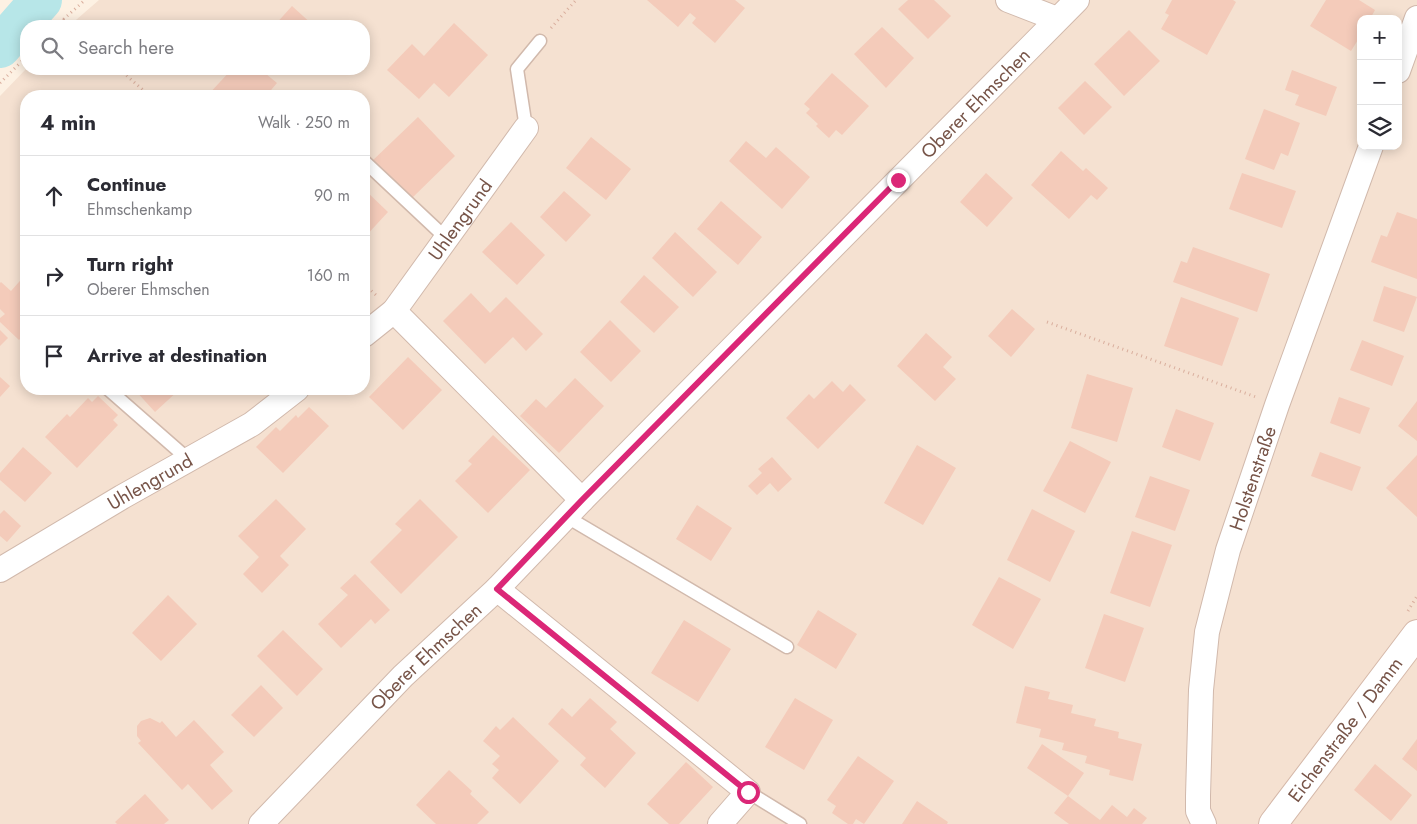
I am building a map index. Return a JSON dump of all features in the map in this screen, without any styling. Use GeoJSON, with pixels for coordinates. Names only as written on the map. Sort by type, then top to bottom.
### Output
{"type":"FeatureCollection","features":[{"type":"Feature","properties":{"kind":"main road","name":"Eichenstraße / Damm"},"geometry":{"type":"LineString","coordinates":[[1273,824],[1417,634]]}},
{"type":"Feature","properties":{"kind":"street"},"geometry":{"type":"LineString","coordinates":[[1008,0],[1057,19]]}},
{"type":"Feature","properties":{"kind":"street","name":"Oberer Ehmschen"},"geometry":{"type":"LineString","coordinates":[[261,824],[403,676],[497,589],[1077,0]]}},
{"type":"Feature","properties":{"kind":"street"},"geometry":{"type":"LineString","coordinates":[[1402,60],[1417,18]]}},
{"type":"Feature","properties":{"kind":"street","name":"Uhlengrund"},"geometry":{"type":"LineString","coordinates":[[370,330],[394,311],[526,128]]}},
{"type":"Feature","properties":{"kind":"street","name":"Holstenstraße"},"geometry":{"type":"LineString","coordinates":[[1204,824],[1198,811],[1198,796],[1201,690],[1207,632],[1228,550],[1370,150]]}},
{"type":"Feature","properties":{"kind":"street"},"geometry":{"type":"LineString","coordinates":[[394,311],[575,508]]}},
{"type":"Feature","properties":{"kind":"street","name":"Uhlengrund"},"geometry":{"type":"LineString","coordinates":[[0,570],[122,497],[252,424],[289,395]]}},
{"type":"Feature","properties":{"kind":"street"},"geometry":{"type":"LineString","coordinates":[[497,589],[748,792],[720,824]]}},
{"type":"Feature","properties":{"kind":"lane"},"geometry":{"type":"LineString","coordinates":[[526,128],[517,69],[540,41]]}},
{"type":"Feature","properties":{"kind":"lane"},"geometry":{"type":"LineString","coordinates":[[370,167],[446,239]]}},
{"type":"Feature","properties":{"kind":"lane"},"geometry":{"type":"LineString","coordinates":[[115,395],[189,460]]}},
{"type":"Feature","properties":{"kind":"lane"},"geometry":{"type":"LineString","coordinates":[[575,508],[787,647]]}},
{"type":"Feature","properties":{"kind":"lane"},"geometry":{"type":"LineString","coordinates":[[748,792],[800,824]]}},
{"type":"Feature","properties":{"kind":"path"},"geometry":{"type":"LineString","coordinates":[[63,19],[85,0]]}},
{"type":"Feature","properties":{"kind":"path"},"geometry":{"type":"LineString","coordinates":[[540,41],[576,0]]}},
{"type":"Feature","properties":{"kind":"path"},"geometry":{"type":"LineString","coordinates":[[0,83],[20,63]]}},
{"type":"Feature","properties":{"kind":"path"},"geometry":{"type":"LineString","coordinates":[[126,75],[143,90]]}},
{"type":"Feature","properties":{"kind":"path"},"geometry":{"type":"LineString","coordinates":[[1047,322],[1278,405]]}},
{"type":"Feature","properties":{"kind":"shaded area"},"geometry":{"type":"Polygon","coordinates":[[[99,0],[1417,0],[1417,824],[0,824],[0,96],[20,75],[370,75],[370,20],[76,20],[99,0]]]}},
{"type":"Feature","properties":{"kind":"building"},"geometry":{"type":"Polygon","coordinates":[[[647,0],[735,0],[745,8],[715,43],[692,23],[696,18],[690,13],[678,27],[647,0]]]}},
{"type":"Feature","properties":{"kind":"building"},"geometry":{"type":"Polygon","coordinates":[[[908,0],[934,0],[951,16],[928,39],[898,9],[908,0]]]}},
{"type":"Feature","properties":{"kind":"building"},"geometry":{"type":"Polygon","coordinates":[[[1172,0],[1233,0],[1236,2],[1207,55],[1161,29],[1169,15],[1165,13],[1172,0]]]}},
{"type":"Feature","properties":{"kind":"building"},"geometry":{"type":"Polygon","coordinates":[[[1326,0],[1359,0],[1375,10],[1372,15],[1357,15],[1357,41],[1351,51],[1310,26],[1326,0]]]}},
{"type":"Feature","properties":{"kind":"building"},"geometry":{"type":"Polygon","coordinates":[[[292,6],[307,20],[279,20],[292,6]]]}},
{"type":"Feature","properties":{"kind":"building"},"geometry":{"type":"Polygon","coordinates":[[[454,23],[488,55],[449,97],[434,83],[419,99],[387,70],[412,44],[424,56],[454,23]]]}},
{"type":"Feature","properties":{"kind":"building"},"geometry":{"type":"Polygon","coordinates":[[[882,27],[914,58],[886,88],[854,54],[882,27]]]}},
{"type":"Feature","properties":{"kind":"building"},"geometry":{"type":"Polygon","coordinates":[[[1129,30],[1160,61],[1124,96],[1094,64],[1129,30]]]}},
{"type":"Feature","properties":{"kind":"building"},"geometry":{"type":"Polygon","coordinates":[[[1292,70],[1337,87],[1326,116],[1295,105],[1299,95],[1285,90],[1292,70]]]}},
{"type":"Feature","properties":{"kind":"building"},"geometry":{"type":"Polygon","coordinates":[[[832,73],[869,106],[842,135],[836,130],[829,138],[806,113],[810,109],[804,104],[832,73]]]}},
{"type":"Feature","properties":{"kind":"building"},"geometry":{"type":"Polygon","coordinates":[[[226,75],[267,75],[277,83],[271,90],[213,90],[226,75]]]}},
{"type":"Feature","properties":{"kind":"building"},"geometry":{"type":"Polygon","coordinates":[[[1085,81],[1112,107],[1084,135],[1058,108],[1085,81]]]}},
{"type":"Feature","properties":{"kind":"building"},"geometry":{"type":"Polygon","coordinates":[[[1264,109],[1300,123],[1288,156],[1281,153],[1274,170],[1245,159],[1264,109]]]}},
{"type":"Feature","properties":{"kind":"building"},"geometry":{"type":"Polygon","coordinates":[[[418,117],[455,156],[409,201],[371,162],[418,117]]]}},
{"type":"Feature","properties":{"kind":"building"},"geometry":{"type":"Polygon","coordinates":[[[591,137],[631,169],[606,200],[566,168],[591,137]]]}},
{"type":"Feature","properties":{"kind":"building"},"geometry":{"type":"Polygon","coordinates":[[[746,141],[766,158],[776,147],[810,177],[782,209],[729,161],[746,141]]]}},
{"type":"Feature","properties":{"kind":"building"},"geometry":{"type":"Polygon","coordinates":[[[1061,151],[1083,171],[1086,168],[1108,188],[1097,200],[1091,195],[1069,219],[1031,185],[1061,151]]]}},
{"type":"Feature","properties":{"kind":"building"},"geometry":{"type":"Polygon","coordinates":[[[986,173],[1013,198],[987,227],[960,202],[986,173]]]}},
{"type":"Feature","properties":{"kind":"building"},"geometry":{"type":"Polygon","coordinates":[[[1242,173],[1296,191],[1282,228],[1229,209],[1242,173]]]}},
{"type":"Feature","properties":{"kind":"building"},"geometry":{"type":"Polygon","coordinates":[[[564,191],[591,215],[566,242],[540,217],[564,191]]]}},
{"type":"Feature","properties":{"kind":"building"},"geometry":{"type":"Polygon","coordinates":[[[370,195],[388,212],[370,232],[370,195]]]}},
{"type":"Feature","properties":{"kind":"building"},"geometry":{"type":"Polygon","coordinates":[[[721,201],[762,237],[738,265],[697,229],[721,201]]]}},
{"type":"Feature","properties":{"kind":"building"},"geometry":{"type":"Polygon","coordinates":[[[1397,212],[1417,219],[1417,279],[1371,262],[1381,235],[1387,237],[1397,212]]]}},
{"type":"Feature","properties":{"kind":"building"},"geometry":{"type":"Polygon","coordinates":[[[511,222],[545,255],[517,285],[482,252],[511,222]]]}},
{"type":"Feature","properties":{"kind":"building"},"geometry":{"type":"Polygon","coordinates":[[[675,232],[717,272],[693,297],[652,258],[675,232]]]}},
{"type":"Feature","properties":{"kind":"building"},"geometry":{"type":"Polygon","coordinates":[[[1193,247],[1270,274],[1257,312],[1173,282],[1181,261],[1187,263],[1193,247]]]}},
{"type":"Feature","properties":{"kind":"building"},"geometry":{"type":"Polygon","coordinates":[[[644,275],[679,307],[654,333],[620,302],[644,275]]]}},
{"type":"Feature","properties":{"kind":"building"},"geometry":{"type":"Polygon","coordinates":[[[20,281],[19,340],[0,322],[0,318],[5,314],[0,309],[0,283],[11,291],[20,281]]]}},
{"type":"Feature","properties":{"kind":"building"},"geometry":{"type":"Polygon","coordinates":[[[1384,286],[1417,297],[1404,332],[1373,321],[1384,286]]]}},
{"type":"Feature","properties":{"kind":"building"},"geometry":{"type":"Polygon","coordinates":[[[471,293],[490,313],[506,297],[543,334],[526,351],[513,337],[485,364],[443,321],[471,293]]]}},
{"type":"Feature","properties":{"kind":"building"},"geometry":{"type":"Polygon","coordinates":[[[1181,297],[1239,318],[1222,366],[1164,346],[1181,297]]]}},
{"type":"Feature","properties":{"kind":"building"},"geometry":{"type":"Polygon","coordinates":[[[1012,309],[1035,329],[1011,357],[988,336],[1012,309]]]}},
{"type":"Feature","properties":{"kind":"building"},"geometry":{"type":"Polygon","coordinates":[[[610,320],[641,351],[611,382],[580,352],[610,320]]]}},
{"type":"Feature","properties":{"kind":"building"},"geometry":{"type":"Polygon","coordinates":[[[0,330],[8,338],[0,346],[0,330]]]}},
{"type":"Feature","properties":{"kind":"building"},"geometry":{"type":"Polygon","coordinates":[[[926,333],[952,357],[943,367],[956,379],[935,401],[897,366],[926,333]]]}},
{"type":"Feature","properties":{"kind":"building"},"geometry":{"type":"Polygon","coordinates":[[[1362,340],[1404,356],[1392,386],[1350,370],[1362,340]]]}},
{"type":"Feature","properties":{"kind":"building"},"geometry":{"type":"Polygon","coordinates":[[[408,357],[442,390],[403,430],[369,397],[408,357]]]}},
{"type":"Feature","properties":{"kind":"building"},"geometry":{"type":"Polygon","coordinates":[[[1087,374],[1133,388],[1117,442],[1071,428],[1087,374]]]}},
{"type":"Feature","properties":{"kind":"building"},"geometry":{"type":"Polygon","coordinates":[[[0,377],[10,386],[0,397],[0,377]]]}},
{"type":"Feature","properties":{"kind":"building"},"geometry":{"type":"Polygon","coordinates":[[[575,378],[604,406],[559,453],[520,416],[536,399],[546,408],[575,378]]]}},
{"type":"Feature","properties":{"kind":"building"},"geometry":{"type":"Polygon","coordinates":[[[832,381],[843,392],[850,384],[866,400],[818,449],[786,418],[809,394],[814,399],[832,381]]]}},
{"type":"Feature","properties":{"kind":"building"},"geometry":{"type":"Polygon","coordinates":[[[139,395],[173,395],[155,412],[139,395]]]}},
{"type":"Feature","properties":{"kind":"building"},"geometry":{"type":"Polygon","coordinates":[[[98,396],[118,415],[113,420],[118,425],[77,468],[45,437],[67,414],[70,417],[88,398],[92,402],[98,396]]]}},
{"type":"Feature","properties":{"kind":"building"},"geometry":{"type":"Polygon","coordinates":[[[1339,397],[1370,408],[1360,434],[1330,423],[1339,397]]]}},
{"type":"Feature","properties":{"kind":"building"},"geometry":{"type":"Polygon","coordinates":[[[1417,401],[1417,441],[1398,426],[1417,401]]]}},
{"type":"Feature","properties":{"kind":"building"},"geometry":{"type":"Polygon","coordinates":[[[309,407],[329,426],[283,473],[256,447],[276,427],[280,431],[296,415],[298,418],[309,407]]]}},
{"type":"Feature","properties":{"kind":"building"},"geometry":{"type":"Polygon","coordinates":[[[1176,409],[1214,423],[1200,461],[1162,447],[1176,409]]]}},
{"type":"Feature","properties":{"kind":"building"},"geometry":{"type":"Polygon","coordinates":[[[493,435],[530,470],[488,513],[455,481],[472,464],[468,461],[493,435]]]}},
{"type":"Feature","properties":{"kind":"building"},"geometry":{"type":"Polygon","coordinates":[[[1070,441],[1111,462],[1085,513],[1043,491],[1070,441]]]}},
{"type":"Feature","properties":{"kind":"building"},"geometry":{"type":"Polygon","coordinates":[[[917,445],[956,468],[923,525],[884,503],[917,445]]]}},
{"type":"Feature","properties":{"kind":"building"},"geometry":{"type":"Polygon","coordinates":[[[23,447],[52,473],[25,502],[0,480],[0,473],[23,447]]]}},
{"type":"Feature","properties":{"kind":"building"},"geometry":{"type":"Polygon","coordinates":[[[1320,452],[1361,467],[1352,491],[1311,476],[1320,452]]]}},
{"type":"Feature","properties":{"kind":"building"},"geometry":{"type":"Polygon","coordinates":[[[1417,455],[1417,517],[1386,488],[1417,455]]]}},
{"type":"Feature","properties":{"kind":"building"},"geometry":{"type":"Polygon","coordinates":[[[772,457],[792,479],[778,492],[770,483],[757,495],[748,486],[762,473],[758,469],[772,457]]]}},
{"type":"Feature","properties":{"kind":"building"},"geometry":{"type":"Polygon","coordinates":[[[1150,476],[1190,490],[1175,531],[1135,517],[1150,476]]]}},
{"type":"Feature","properties":{"kind":"building"},"geometry":{"type":"Polygon","coordinates":[[[276,499],[306,529],[280,556],[289,565],[262,593],[243,574],[259,557],[238,536],[276,499]]]}},
{"type":"Feature","properties":{"kind":"building"},"geometry":{"type":"Polygon","coordinates":[[[420,499],[458,537],[401,594],[370,562],[402,530],[395,524],[420,499]]]}},
{"type":"Feature","properties":{"kind":"building"},"geometry":{"type":"Polygon","coordinates":[[[697,505],[732,528],[711,561],[676,539],[697,505]]]}},
{"type":"Feature","properties":{"kind":"building"},"geometry":{"type":"Polygon","coordinates":[[[1032,509],[1075,531],[1050,582],[1007,560],[1032,509]]]}},
{"type":"Feature","properties":{"kind":"building"},"geometry":{"type":"Polygon","coordinates":[[[4,510],[21,526],[7,542],[0,536],[0,514],[4,510]]]}},
{"type":"Feature","properties":{"kind":"building"},"geometry":{"type":"Polygon","coordinates":[[[1132,531],[1172,545],[1150,607],[1110,593],[1132,531]]]}},
{"type":"Feature","properties":{"kind":"building"},"geometry":{"type":"Polygon","coordinates":[[[355,574],[390,610],[375,624],[371,619],[341,648],[318,624],[348,595],[340,588],[355,574]]]}},
{"type":"Feature","properties":{"kind":"building"},"geometry":{"type":"Polygon","coordinates":[[[999,577],[1041,599],[1013,649],[972,625],[999,577]]]}},
{"type":"Feature","properties":{"kind":"building"},"geometry":{"type":"Polygon","coordinates":[[[168,595],[197,624],[161,661],[132,633],[168,595]]]}},
{"type":"Feature","properties":{"kind":"building"},"geometry":{"type":"Polygon","coordinates":[[[818,610],[857,634],[836,669],[797,645],[818,610]]]}},
{"type":"Feature","properties":{"kind":"building"},"geometry":{"type":"Polygon","coordinates":[[[1104,614],[1144,628],[1125,682],[1085,668],[1104,614]]]}},
{"type":"Feature","properties":{"kind":"building"},"geometry":{"type":"Polygon","coordinates":[[[684,620],[731,649],[698,702],[651,673],[684,620]]]}},
{"type":"Feature","properties":{"kind":"building"},"geometry":{"type":"Polygon","coordinates":[[[283,630],[323,669],[297,696],[257,656],[283,630]]]}},
{"type":"Feature","properties":{"kind":"building"},"geometry":{"type":"Polygon","coordinates":[[[261,685],[283,708],[254,737],[231,715],[261,685]]]}},
{"type":"Feature","properties":{"kind":"building"},"geometry":{"type":"Polygon","coordinates":[[[1025,686],[1050,692],[1048,699],[1073,705],[1071,713],[1096,719],[1094,726],[1119,732],[1118,738],[1142,744],[1133,781],[1109,775],[1110,770],[1085,763],[1087,756],[1062,750],[1064,743],[1039,737],[1041,729],[1016,723],[1025,686]]]}},
{"type":"Feature","properties":{"kind":"building"},"geometry":{"type":"Polygon","coordinates":[[[590,698],[617,722],[610,729],[636,753],[605,788],[580,765],[586,758],[548,724],[562,708],[572,717],[590,698]]]}},
{"type":"Feature","properties":{"kind":"building"},"geometry":{"type":"Polygon","coordinates":[[[795,698],[833,720],[804,770],[765,747],[795,698]]]}},
{"type":"Feature","properties":{"kind":"building"},"geometry":{"type":"Polygon","coordinates":[[[513,717],[559,761],[520,804],[492,778],[499,770],[492,764],[500,756],[483,741],[496,726],[500,730],[513,717]]]}},
{"type":"Feature","properties":{"kind":"building"},"geometry":{"type":"Polygon","coordinates":[[[150,718],[160,723],[162,721],[176,737],[194,720],[224,752],[210,765],[233,791],[212,810],[188,784],[182,790],[138,743],[141,741],[137,736],[137,726],[141,721],[150,718]]]}},
{"type":"Feature","properties":{"kind":"building"},"geometry":{"type":"Polygon","coordinates":[[[1417,739],[1417,771],[1402,759],[1417,739]]]}},
{"type":"Feature","properties":{"kind":"building"},"geometry":{"type":"Polygon","coordinates":[[[1042,744],[1084,773],[1068,796],[1027,768],[1042,744]]]}},
{"type":"Feature","properties":{"kind":"building"},"geometry":{"type":"Polygon","coordinates":[[[858,756],[894,781],[864,824],[856,819],[853,824],[848,824],[832,813],[836,806],[827,800],[858,756]]]}},
{"type":"Feature","properties":{"kind":"building"},"geometry":{"type":"Polygon","coordinates":[[[686,762],[713,787],[679,824],[669,824],[647,804],[686,762]]]}},
{"type":"Feature","properties":{"kind":"building"},"geometry":{"type":"Polygon","coordinates":[[[1375,764],[1412,795],[1391,821],[1354,790],[1375,764]]]}},
{"type":"Feature","properties":{"kind":"building"},"geometry":{"type":"Polygon","coordinates":[[[449,770],[472,791],[470,794],[489,812],[477,824],[436,824],[416,805],[449,770]]]}},
{"type":"Feature","properties":{"kind":"building"},"geometry":{"type":"Polygon","coordinates":[[[145,794],[169,820],[164,824],[117,824],[115,822],[145,794]]]}},
{"type":"Feature","properties":{"kind":"building"},"geometry":{"type":"Polygon","coordinates":[[[1068,796],[1100,820],[1112,805],[1127,817],[1134,808],[1147,818],[1142,824],[1069,824],[1054,813],[1068,796]]]}},
{"type":"Feature","properties":{"kind":"building"},"geometry":{"type":"Polygon","coordinates":[[[917,801],[948,822],[947,824],[902,824],[917,801]]]}},
{"type":"Feature","properties":{"kind":"waterway"},"geometry":{"type":"LineString","coordinates":[[24,20],[41,0]]}},
{"type":"Feature","properties":{"kind":"waterway"},"geometry":{"type":"LineString","coordinates":[[0,47],[20,24]]}},
{"type":"Feature","properties":{"kind":"route"},"geometry":{"type":"LineString","coordinates":[[748,792],[497,589],[568,517],[582,500],[898,180]]}}]}
